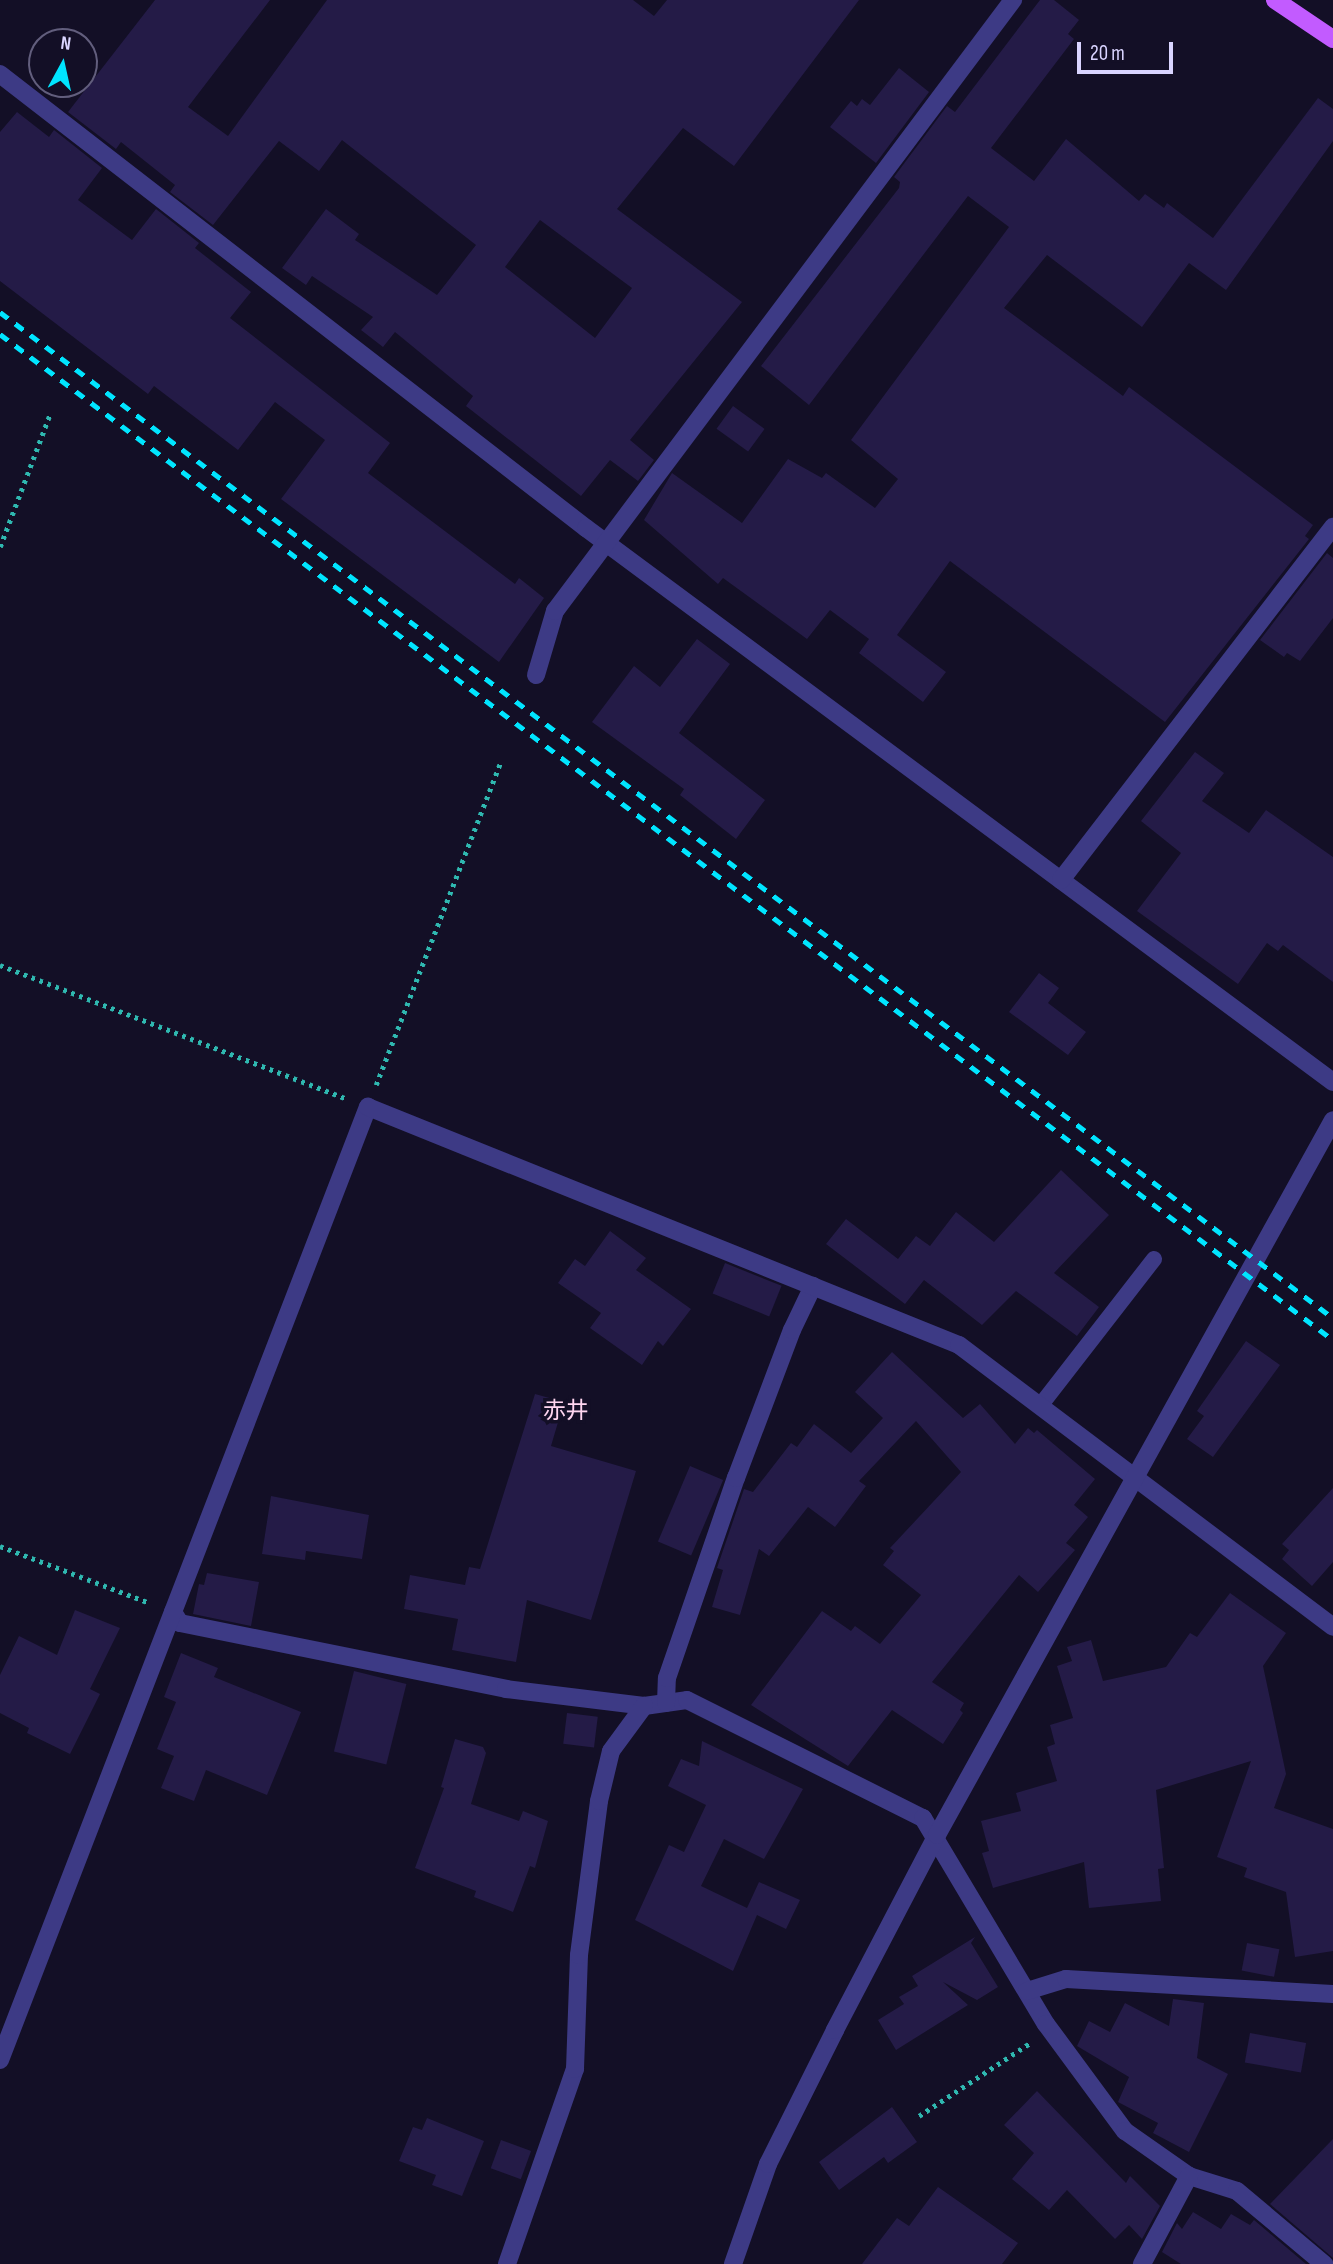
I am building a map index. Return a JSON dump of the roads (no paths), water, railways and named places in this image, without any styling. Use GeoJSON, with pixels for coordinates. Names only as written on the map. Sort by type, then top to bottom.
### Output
{"type":"FeatureCollection","features":[{"type":"Feature","properties":{"kind":"main road"},"geometry":{"type":"LineString","coordinates":[[1275,0],[1333,39]]}},
{"type":"Feature","properties":{"kind":"street"},"geometry":{"type":"LineString","coordinates":[[536,674],[555,611],[1013,0]]}},
{"type":"Feature","properties":{"kind":"street"},"geometry":{"type":"LineString","coordinates":[[0,74],[607,543],[1333,1082]]}},
{"type":"Feature","properties":{"kind":"street"},"geometry":{"type":"LineString","coordinates":[[1061,880],[1333,527]]}},
{"type":"Feature","properties":{"kind":"street"},"geometry":{"type":"LineString","coordinates":[[0,2060],[368,1107],[959,1345],[1333,1627]]}},
{"type":"Feature","properties":{"kind":"street"},"geometry":{"type":"LineString","coordinates":[[733,2264],[768,2164],[937,1835],[1333,1120]]}},
{"type":"Feature","properties":{"kind":"street"},"geometry":{"type":"LineString","coordinates":[[666,1703],[667,1678],[736,1478],[792,1330],[813,1286]]}},
{"type":"Feature","properties":{"kind":"street"},"geometry":{"type":"LineString","coordinates":[[173,1612],[180,1623],[506,1689],[644,1706],[687,1700],[923,1818],[937,1835],[1050,2030],[1125,2131],[1189,2176],[1237,2191],[1324,2264]]}},
{"type":"Feature","properties":{"kind":"street"},"geometry":{"type":"LineString","coordinates":[[507,2264],[575,2069],[579,1955],[608,1763],[611,1751],[644,1706]]}},
{"type":"Feature","properties":{"kind":"street"},"geometry":{"type":"LineString","coordinates":[[1027,1991],[1066,1979],[1333,1994]]}},
{"type":"Feature","properties":{"kind":"street"},"geometry":{"type":"LineString","coordinates":[[1142,2264],[1189,2176]]}},
{"type":"Feature","properties":{"kind":"lane"},"geometry":{"type":"LineString","coordinates":[[1040,1406],[1154,1259]]}},
{"type":"Feature","properties":{"kind":"railway"},"geometry":{"type":"LineString","coordinates":[[0,312],[1333,1318]]}},
{"type":"Feature","properties":{"kind":"railway"},"geometry":{"type":"LineString","coordinates":[[0,334],[1333,1340]]}},
{"type":"Feature","properties":{"kind":"district","name":"赤井"},"geometry":{"type":"Point","coordinates":[566,1411]}}]}
